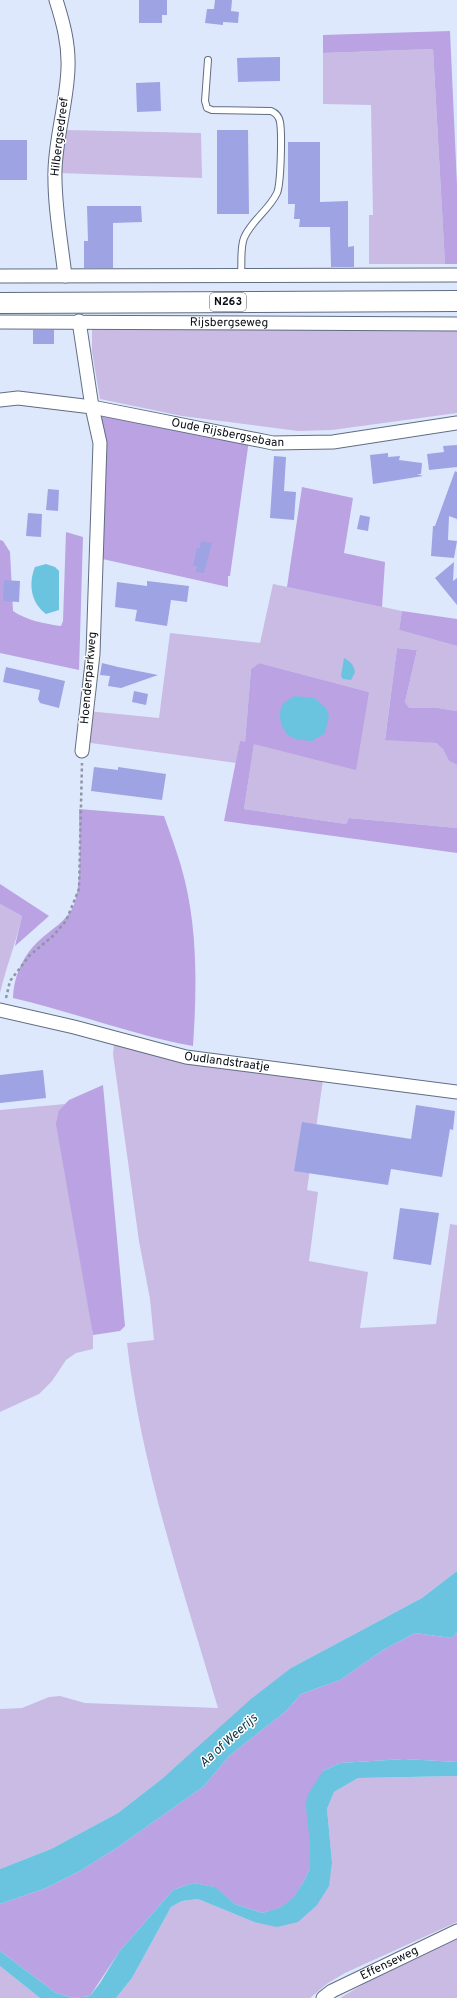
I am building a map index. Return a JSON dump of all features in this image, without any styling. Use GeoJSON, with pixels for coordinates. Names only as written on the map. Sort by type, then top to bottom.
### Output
{"type":"FeatureCollection","features":[{"type":"Feature","properties":{"kind":"main road","name":"Rijsbergseweg"},"geometry":{"type":"LineString","coordinates":[[0,303],[457,301]]}},
{"type":"Feature","properties":{"kind":"street","name":"Hilbergsedreef"},"geometry":{"type":"LineString","coordinates":[[56,0],[64,26],[68,56],[66,95],[55,169],[55,191],[65,276]]}},
{"type":"Feature","properties":{"kind":"street"},"geometry":{"type":"LineString","coordinates":[[0,276],[242,274],[457,275]]}},
{"type":"Feature","properties":{"kind":"street","name":"Rijsbergseweg"},"geometry":{"type":"LineString","coordinates":[[0,322],[79,321],[457,324]]}},
{"type":"Feature","properties":{"kind":"street","name":"Hoenderparkweg"},"geometry":{"type":"LineString","coordinates":[[79,321],[92,407],[100,443],[93,654],[82,751]]}},
{"type":"Feature","properties":{"kind":"street","name":"Oude Rijsbergsebaan"},"geometry":{"type":"LineString","coordinates":[[0,400],[18,398],[92,407],[273,443],[333,442],[457,423]]}},
{"type":"Feature","properties":{"kind":"street","name":"Oudlandstraatje"},"geometry":{"type":"LineString","coordinates":[[2,1010],[74,1027],[186,1057],[457,1092]]}},
{"type":"Feature","properties":{"kind":"street","name":"Effenseweg"},"geometry":{"type":"LineString","coordinates":[[323,1998],[332,1991],[457,1931]]}},
{"type":"Feature","properties":{"kind":"lane"},"geometry":{"type":"LineString","coordinates":[[208,60],[205,102],[206,108],[212,110],[271,111],[276,114],[280,123],[280,181],[278,191],[268,208],[245,235],[242,245],[242,274]]}},
{"type":"Feature","properties":{"kind":"path"},"geometry":{"type":"LineString","coordinates":[[2,1010],[10,981],[30,955],[53,936],[66,921],[79,889],[82,751]]}},
{"type":"Feature","properties":{"kind":"shaded area"},"geometry":{"type":"Polygon","coordinates":[[[450,31],[457,185],[457,264],[445,264],[433,49],[323,53],[323,35],[450,31]]]}},
{"type":"Feature","properties":{"kind":"shaded area"},"geometry":{"type":"Polygon","coordinates":[[[433,49],[445,264],[369,264],[369,215],[373,215],[371,105],[323,104],[323,53],[433,49]]]}},
{"type":"Feature","properties":{"kind":"shaded area"},"geometry":{"type":"Polygon","coordinates":[[[66,130],[201,133],[202,178],[59,173],[66,130]]]}},
{"type":"Feature","properties":{"kind":"shaded area"},"geometry":{"type":"Polygon","coordinates":[[[92,329],[457,329],[457,413],[332,430],[298,431],[182,416],[100,399],[92,352],[92,329]]]}},
{"type":"Feature","properties":{"kind":"shaded area"},"geometry":{"type":"Polygon","coordinates":[[[101,414],[249,440],[230,576],[228,576],[228,587],[98,558],[101,414]]]}},
{"type":"Feature","properties":{"kind":"shaded area"},"geometry":{"type":"Polygon","coordinates":[[[302,487],[353,498],[344,553],[385,562],[382,607],[287,587],[302,487]]]}},
{"type":"Feature","properties":{"kind":"shaded area"},"geometry":{"type":"Polygon","coordinates":[[[66,532],[83,537],[79,670],[0,653],[0,540],[3,541],[10,552],[13,611],[36,621],[61,626],[63,621],[66,532]]]}},
{"type":"Feature","properties":{"kind":"shaded area"},"geometry":{"type":"Polygon","coordinates":[[[273,584],[402,611],[399,630],[457,646],[457,711],[438,708],[409,709],[405,702],[417,650],[397,648],[385,739],[436,743],[443,749],[449,761],[457,765],[457,828],[349,818],[346,824],[244,809],[254,744],[369,692],[259,663],[251,669],[245,742],[240,742],[236,763],[84,742],[87,711],[159,718],[170,633],[260,643],[273,584]]]}},
{"type":"Feature","properties":{"kind":"shaded area"},"geometry":{"type":"Polygon","coordinates":[[[402,611],[457,619],[457,646],[399,630],[402,611]]]}},
{"type":"Feature","properties":{"kind":"shaded area"},"geometry":{"type":"Polygon","coordinates":[[[397,648],[417,650],[405,702],[409,708],[438,708],[457,711],[457,765],[449,761],[443,749],[436,743],[385,740],[397,648]]]}},
{"type":"Feature","properties":{"kind":"shaded area"},"geometry":{"type":"Polygon","coordinates":[[[259,663],[369,692],[356,770],[254,744],[244,809],[346,824],[349,818],[457,828],[457,853],[224,821],[240,741],[245,742],[251,669],[259,663]]]}},
{"type":"Feature","properties":{"kind":"shaded area"},"geometry":{"type":"Polygon","coordinates":[[[79,809],[164,816],[181,866],[191,910],[195,955],[193,1046],[125,1030],[13,998],[18,972],[26,956],[31,949],[59,924],[72,909],[78,888],[80,861],[79,809]]]}},
{"type":"Feature","properties":{"kind":"shaded area"},"geometry":{"type":"Polygon","coordinates":[[[0,884],[49,916],[15,946],[22,916],[0,904],[0,884]]]}},
{"type":"Feature","properties":{"kind":"shaded area"},"geometry":{"type":"Polygon","coordinates":[[[0,904],[22,916],[0,993],[0,904]]]}},
{"type":"Feature","properties":{"kind":"shaded area"},"geometry":{"type":"Polygon","coordinates":[[[114,1044],[323,1080],[307,1190],[318,1192],[309,1261],[368,1272],[360,1328],[436,1324],[450,1224],[457,1225],[457,1571],[422,1598],[291,1668],[163,1778],[118,1813],[51,1849],[0,1869],[0,1709],[22,1708],[49,1697],[60,1696],[85,1703],[218,1708],[165,1527],[142,1435],[133,1389],[127,1343],[154,1340],[150,1299],[139,1241],[113,1054],[114,1044]]]}},
{"type":"Feature","properties":{"kind":"shaded area"},"geometry":{"type":"Polygon","coordinates":[[[103,1085],[125,1326],[120,1331],[93,1335],[56,1124],[59,1110],[69,1100],[103,1085]]]}},
{"type":"Feature","properties":{"kind":"shaded area"},"geometry":{"type":"Polygon","coordinates":[[[65,1104],[59,1110],[93,1335],[93,1349],[76,1353],[66,1360],[52,1381],[39,1394],[0,1412],[0,1110],[65,1104]]]}},
{"type":"Feature","properties":{"kind":"shaded area"},"geometry":{"type":"Polygon","coordinates":[[[457,1632],[457,1762],[404,1759],[340,1763],[323,1771],[310,1843],[310,1868],[294,1897],[280,1908],[262,1913],[235,1904],[214,1887],[193,1883],[173,1890],[119,1952],[90,1996],[73,1998],[56,1993],[0,1951],[0,1904],[46,1888],[80,1871],[118,1847],[204,1786],[229,1756],[286,1711],[301,1694],[340,1680],[383,1650],[415,1633],[452,1638],[457,1632]]]}},
{"type":"Feature","properties":{"kind":"shaded area"},"geometry":{"type":"Polygon","coordinates":[[[457,1776],[457,1922],[345,1973],[328,1983],[310,1998],[116,1998],[132,1978],[171,1907],[182,1901],[198,1899],[254,1922],[332,1862],[327,1809],[334,1792],[358,1778],[457,1776]]]}},
{"type":"Feature","properties":{"kind":"shaded area"},"geometry":{"type":"Polygon","coordinates":[[[457,1939],[457,1998],[340,1998],[379,1975],[457,1939]]]}},
{"type":"Feature","properties":{"kind":"shaded area"},"geometry":{"type":"Polygon","coordinates":[[[0,1966],[40,1998],[0,1998],[0,1966]]]}},
{"type":"Feature","properties":{"kind":"water"},"geometry":{"type":"Polygon","coordinates":[[[46,564],[55,567],[59,571],[59,610],[46,614],[41,610],[34,599],[31,586],[35,567],[46,564]]]}},
{"type":"Feature","properties":{"kind":"water"},"geometry":{"type":"Polygon","coordinates":[[[344,658],[351,664],[355,672],[351,680],[343,679],[341,676],[344,658]]]}},
{"type":"Feature","properties":{"kind":"water"},"geometry":{"type":"Polygon","coordinates":[[[295,696],[314,698],[326,708],[329,716],[325,733],[312,741],[300,740],[289,736],[282,725],[280,717],[281,708],[285,702],[295,696]]]}},
{"type":"Feature","properties":{"kind":"water","name":"Aa of Weerijs"},"geometry":{"type":"Polygon","coordinates":[[[457,1571],[457,1632],[452,1638],[415,1633],[383,1650],[340,1680],[301,1694],[286,1711],[229,1756],[204,1786],[118,1847],[80,1871],[46,1888],[0,1904],[0,1869],[51,1849],[118,1813],[163,1778],[251,1699],[291,1668],[422,1598],[457,1571]]]}},
{"type":"Feature","properties":{"kind":"water"},"geometry":{"type":"Polygon","coordinates":[[[404,1759],[457,1762],[457,1776],[358,1778],[334,1792],[327,1809],[332,1862],[329,1886],[317,1905],[298,1922],[277,1927],[254,1922],[198,1899],[182,1901],[171,1907],[132,1978],[116,1998],[73,1998],[90,1996],[119,1952],[173,1890],[193,1883],[215,1887],[235,1904],[262,1913],[280,1908],[294,1897],[310,1868],[310,1843],[306,1807],[307,1796],[323,1771],[340,1763],[404,1759]]]}},
{"type":"Feature","properties":{"kind":"water"},"geometry":{"type":"Polygon","coordinates":[[[0,1951],[56,1993],[73,1998],[40,1998],[0,1966],[0,1951]]]}},
{"type":"Feature","properties":{"kind":"building"},"geometry":{"type":"Polygon","coordinates":[[[139,0],[167,0],[167,15],[162,15],[162,23],[139,23],[139,0]]]}},
{"type":"Feature","properties":{"kind":"building"},"geometry":{"type":"Polygon","coordinates":[[[215,0],[232,0],[231,11],[239,12],[238,23],[223,22],[223,25],[205,23],[207,9],[214,9],[215,0]]]}},
{"type":"Feature","properties":{"kind":"building"},"geometry":{"type":"Polygon","coordinates":[[[280,57],[280,81],[238,82],[237,58],[280,57]]]}},
{"type":"Feature","properties":{"kind":"building"},"geometry":{"type":"Polygon","coordinates":[[[160,82],[161,111],[137,112],[136,83],[160,82]]]}},
{"type":"Feature","properties":{"kind":"building"},"geometry":{"type":"Polygon","coordinates":[[[217,130],[248,130],[249,214],[217,214],[217,130]]]}},
{"type":"Feature","properties":{"kind":"building"},"geometry":{"type":"Polygon","coordinates":[[[0,140],[27,140],[27,180],[0,180],[0,140]]]}},
{"type":"Feature","properties":{"kind":"building"},"geometry":{"type":"Polygon","coordinates":[[[288,142],[320,142],[320,202],[348,201],[348,247],[354,246],[354,267],[331,267],[330,227],[299,227],[300,219],[294,219],[295,204],[288,204],[288,142]]]}},
{"type":"Feature","properties":{"kind":"building"},"geometry":{"type":"Polygon","coordinates":[[[87,206],[141,206],[142,222],[113,223],[113,268],[84,268],[84,241],[88,241],[87,206]]]}},
{"type":"Feature","properties":{"kind":"building"},"geometry":{"type":"Polygon","coordinates":[[[33,330],[54,330],[54,344],[33,344],[33,330]]]}},
{"type":"Feature","properties":{"kind":"building"},"geometry":{"type":"Polygon","coordinates":[[[457,445],[457,467],[429,470],[427,454],[444,452],[443,446],[457,445]]]}},
{"type":"Feature","properties":{"kind":"building"},"geometry":{"type":"Polygon","coordinates":[[[388,453],[388,457],[400,456],[399,460],[422,463],[421,474],[417,474],[423,476],[373,484],[370,455],[388,453]]]}},
{"type":"Feature","properties":{"kind":"building"},"geometry":{"type":"Polygon","coordinates":[[[274,456],[286,457],[284,491],[296,492],[294,520],[270,518],[274,456]]]}},
{"type":"Feature","properties":{"kind":"building"},"geometry":{"type":"Polygon","coordinates":[[[455,471],[457,472],[457,519],[449,516],[448,540],[457,541],[454,558],[431,556],[433,526],[435,526],[455,471]]]}},
{"type":"Feature","properties":{"kind":"building"},"geometry":{"type":"Polygon","coordinates":[[[48,489],[59,490],[58,511],[46,510],[48,489]]]}},
{"type":"Feature","properties":{"kind":"building"},"geometry":{"type":"Polygon","coordinates":[[[28,513],[42,514],[41,537],[26,536],[28,513]]]}},
{"type":"Feature","properties":{"kind":"building"},"geometry":{"type":"Polygon","coordinates":[[[360,515],[370,517],[368,531],[357,529],[360,515]]]}},
{"type":"Feature","properties":{"kind":"building"},"geometry":{"type":"Polygon","coordinates":[[[201,541],[212,543],[204,573],[196,572],[197,566],[193,566],[197,548],[200,548],[201,541]]]}},
{"type":"Feature","properties":{"kind":"building"},"geometry":{"type":"Polygon","coordinates":[[[454,562],[453,581],[457,578],[457,605],[435,578],[454,562]]]}},
{"type":"Feature","properties":{"kind":"building"},"geometry":{"type":"Polygon","coordinates":[[[4,580],[20,581],[19,602],[3,601],[4,580]]]}},
{"type":"Feature","properties":{"kind":"building"},"geometry":{"type":"Polygon","coordinates":[[[147,581],[189,586],[187,602],[171,600],[167,626],[135,621],[137,610],[115,607],[117,582],[147,586],[147,581]]]}},
{"type":"Feature","properties":{"kind":"building"},"geometry":{"type":"Polygon","coordinates":[[[102,663],[158,675],[121,688],[108,686],[110,676],[100,675],[102,663]]]}},
{"type":"Feature","properties":{"kind":"building"},"geometry":{"type":"Polygon","coordinates":[[[6,667],[65,681],[59,708],[40,703],[38,699],[40,690],[3,682],[6,667]]]}},
{"type":"Feature","properties":{"kind":"building"},"geometry":{"type":"Polygon","coordinates":[[[134,691],[148,694],[146,705],[132,702],[134,691]]]}},
{"type":"Feature","properties":{"kind":"building"},"geometry":{"type":"Polygon","coordinates":[[[94,767],[118,770],[118,767],[166,774],[162,800],[91,791],[94,767]]]}},
{"type":"Feature","properties":{"kind":"building"},"geometry":{"type":"Polygon","coordinates":[[[43,1070],[46,1098],[0,1103],[0,1075],[43,1070]]]}},
{"type":"Feature","properties":{"kind":"building"},"geometry":{"type":"Polygon","coordinates":[[[416,1105],[455,1111],[453,1130],[450,1129],[442,1177],[391,1169],[388,1185],[294,1171],[302,1122],[411,1139],[416,1105]]]}},
{"type":"Feature","properties":{"kind":"building"},"geometry":{"type":"Polygon","coordinates":[[[400,1208],[439,1213],[431,1265],[393,1259],[400,1208]]]}}]}
